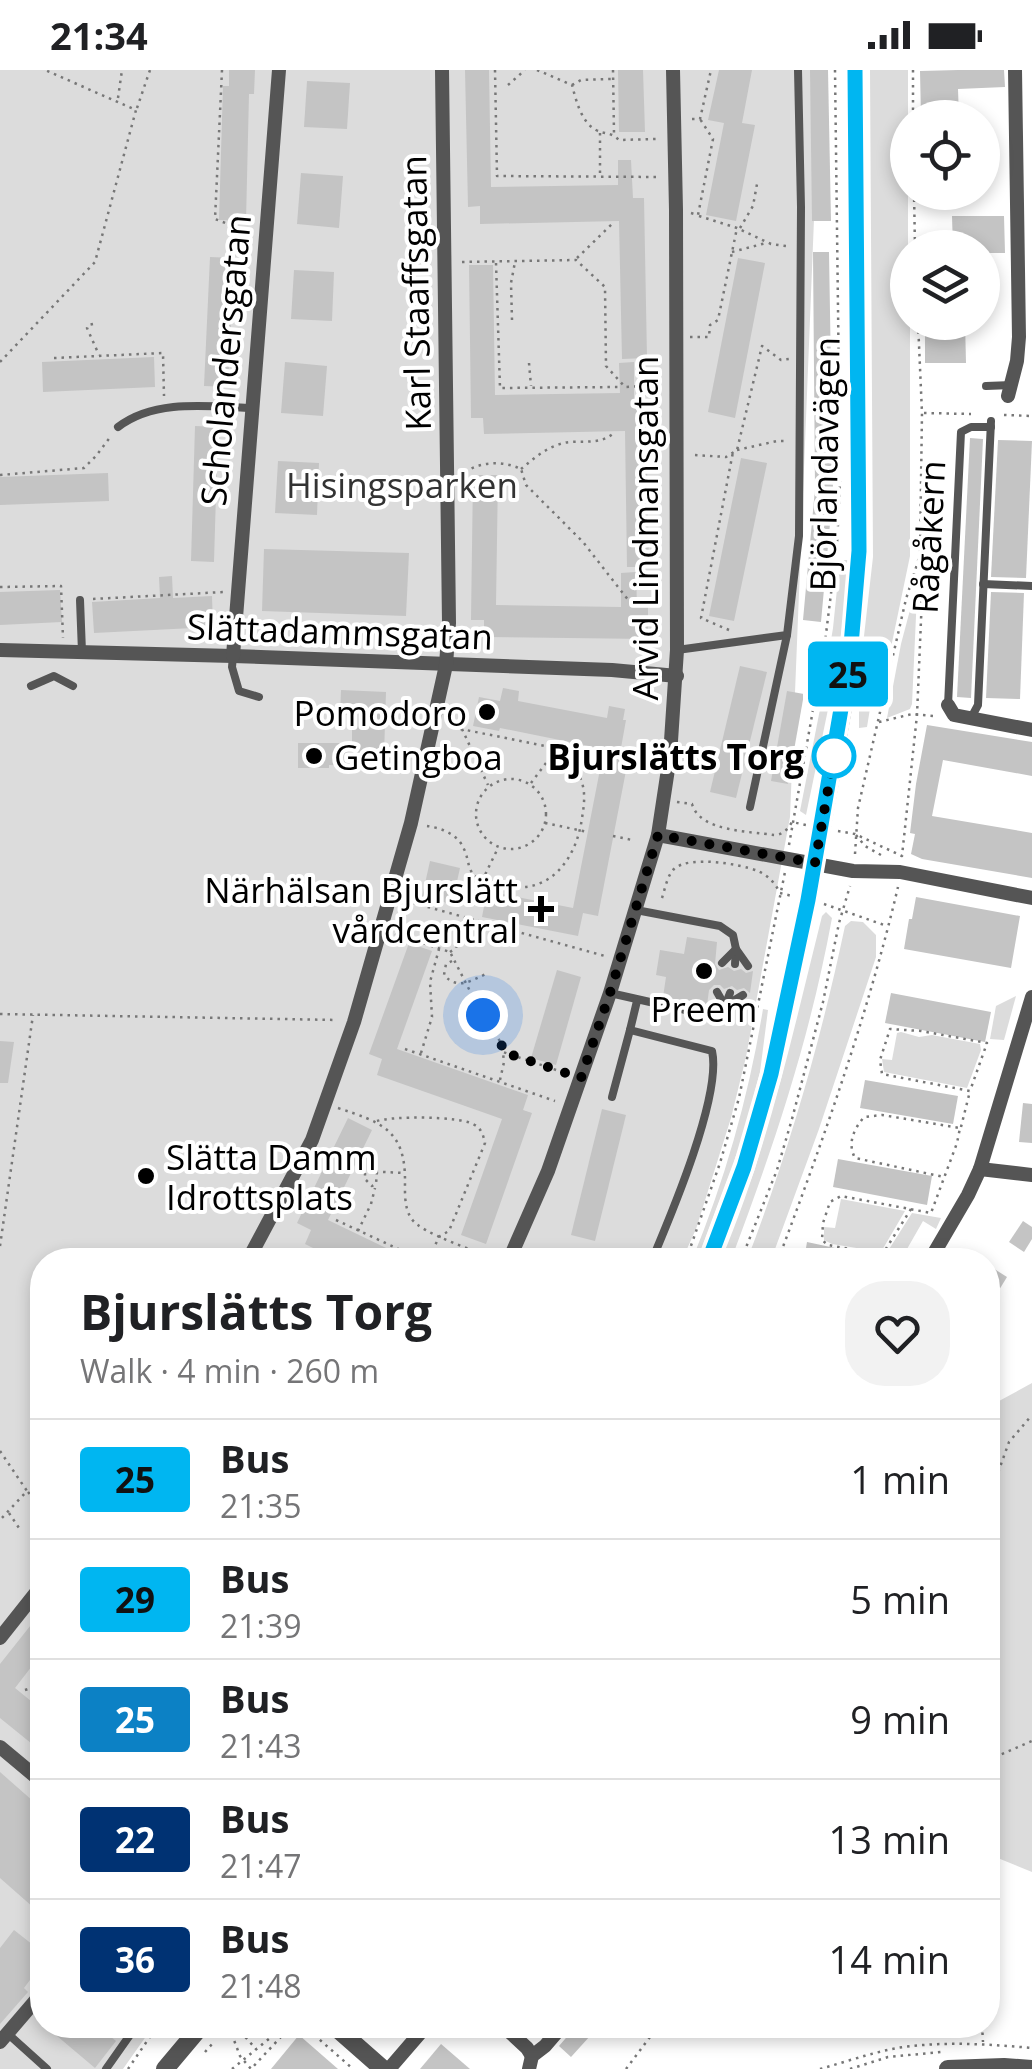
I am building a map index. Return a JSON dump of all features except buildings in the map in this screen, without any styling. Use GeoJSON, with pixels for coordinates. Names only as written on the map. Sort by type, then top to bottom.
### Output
{"type":"FeatureCollection","features":[{"type":"Feature","properties":{"kind":"street","name":"Scholandersgatan"},"geometry":{"type":"LineString","coordinates":[[233,656],[279,70]]}},
{"type":"Feature","properties":{"kind":"street","name":"Karl Staaffsgatan"},"geometry":{"type":"LineString","coordinates":[[254,1248],[312,1140],[354,1022],[411,823],[446,666],[449,622],[442,70]]}},
{"type":"Feature","properties":{"kind":"street","name":"Arvid Lindmansgatan"},"geometry":{"type":"LineString","coordinates":[[514,1248],[548,1171],[610,993],[658,835],[664,800],[677,650],[673,70]]}},
{"type":"Feature","properties":{"kind":"street","name":"Björlandavägen"},"geometry":{"type":"LineString","coordinates":[[714,1248],[762,1109],[815,863],[847,685],[859,551],[855,70]]}},
{"type":"Feature","properties":{"kind":"street"},"geometry":{"type":"LineString","coordinates":[[1010,390],[1018,337],[1016,70]]}},
{"type":"Feature","properties":{"kind":"street","name":"Slättadammsgatan"},"geometry":{"type":"LineString","coordinates":[[0,650],[59,647],[82,652],[612,670],[676,676]]}},
{"type":"Feature","properties":{"kind":"street"},"geometry":{"type":"LineString","coordinates":[[949,708],[954,715],[1032,730]]}},
{"type":"Feature","properties":{"kind":"street"},"geometry":{"type":"LineString","coordinates":[[658,835],[899,880],[1032,898]]}},
{"type":"Feature","properties":{"kind":"street"},"geometry":{"type":"LineString","coordinates":[[937,1248],[980,1169],[1032,997]]}},
{"type":"Feature","properties":{"kind":"street"},"geometry":{"type":"LineString","coordinates":[[980,1169],[1032,1175]]}},
{"type":"Feature","properties":{"kind":"street"},"geometry":{"type":"LineString","coordinates":[[0,1638],[30,1600]]}},
{"type":"Feature","properties":{"kind":"street"},"geometry":{"type":"LineString","coordinates":[[0,1747],[30,1772]]}},
{"type":"Feature","properties":{"kind":"street"},"geometry":{"type":"LineString","coordinates":[[4,2038],[30,2008]]}},
{"type":"Feature","properties":{"kind":"street"},"geometry":{"type":"LineString","coordinates":[[165,2069],[192,2038]]}},
{"type":"Feature","properties":{"kind":"street"},"geometry":{"type":"LineString","coordinates":[[349,2038],[386,2069],[415,2038]]}},
{"type":"Feature","properties":{"kind":"street"},"geometry":{"type":"LineString","coordinates":[[516,2038],[527,2048],[531,2063]]}},
{"type":"Feature","properties":{"kind":"street"},"geometry":{"type":"LineString","coordinates":[[531,2063],[552,2038]]}},
{"type":"Feature","properties":{"kind":"street"},"geometry":{"type":"LineString","coordinates":[[948,2069],[1032,2069]]}},
{"type":"Feature","properties":{"kind":"lane"},"geometry":{"type":"LineString","coordinates":[[750,807],[787,635],[798,536],[798,70]]}},
{"type":"Feature","properties":{"kind":"lane"},"geometry":{"type":"LineString","coordinates":[[986,386],[1010,390]]}},
{"type":"Feature","properties":{"kind":"lane"},"geometry":{"type":"LineString","coordinates":[[118,427],[131,417],[164,408],[251,408]]}},
{"type":"Feature","properties":{"kind":"lane","name":"Rågåkern"},"geometry":{"type":"LineString","coordinates":[[949,708],[961,432],[991,424],[984,584]]}},
{"type":"Feature","properties":{"kind":"lane"},"geometry":{"type":"LineString","coordinates":[[972,718],[978,705],[984,584],[1032,586]]}},
{"type":"Feature","properties":{"kind":"lane"},"geometry":{"type":"LineString","coordinates":[[80,600],[82,652]]}},
{"type":"Feature","properties":{"kind":"lane"},"geometry":{"type":"LineString","coordinates":[[677,650],[787,635]]}},
{"type":"Feature","properties":{"kind":"lane"},"geometry":{"type":"LineString","coordinates":[[54,676],[59,647]]}},
{"type":"Feature","properties":{"kind":"lane"},"geometry":{"type":"LineString","coordinates":[[233,656],[238,691],[259,697]]}},
{"type":"Feature","properties":{"kind":"lane"},"geometry":{"type":"LineString","coordinates":[[32,686],[54,676]]}},
{"type":"Feature","properties":{"kind":"lane"},"geometry":{"type":"LineString","coordinates":[[54,676],[73,686]]}},
{"type":"Feature","properties":{"kind":"lane"},"geometry":{"type":"LineString","coordinates":[[636,910],[720,926],[733,935],[735,964]]}},
{"type":"Feature","properties":{"kind":"lane"},"geometry":{"type":"LineString","coordinates":[[722,962],[736,950]]}},
{"type":"Feature","properties":{"kind":"lane"},"geometry":{"type":"LineString","coordinates":[[736,950],[748,966]]}},
{"type":"Feature","properties":{"kind":"lane"},"geometry":{"type":"LineString","coordinates":[[718,992],[725,1006]]}},
{"type":"Feature","properties":{"kind":"lane"},"geometry":{"type":"LineString","coordinates":[[610,993],[710,1013],[743,994]]}},
{"type":"Feature","properties":{"kind":"lane"},"geometry":{"type":"LineString","coordinates":[[725,1006],[730,993]]}},
{"type":"Feature","properties":{"kind":"lane"},"geometry":{"type":"LineString","coordinates":[[612,1097],[637,1000]]}},
{"type":"Feature","properties":{"kind":"lane"},"geometry":{"type":"LineString","coordinates":[[630,1030],[712,1051],[715,1064],[704,1120],[656,1248]]}},
{"type":"Feature","properties":{"kind":"lane"},"geometry":{"type":"LineString","coordinates":[[4,2038],[47,2069]]}},
{"type":"Feature","properties":{"kind":"lane"},"geometry":{"type":"LineString","coordinates":[[106,2069],[128,2038]]}},
{"type":"Feature","properties":{"kind":"path"},"geometry":{"type":"LineString","coordinates":[[45,70],[136,110]]}},
{"type":"Feature","properties":{"kind":"path"},"geometry":{"type":"LineString","coordinates":[[118,101],[122,70]]}},
{"type":"Feature","properties":{"kind":"path"},"geometry":{"type":"LineString","coordinates":[[0,362],[95,262],[150,70]]}},
{"type":"Feature","properties":{"kind":"path"},"geometry":{"type":"LineString","coordinates":[[222,70],[215,219],[259,237]]}},
{"type":"Feature","properties":{"kind":"path"},"geometry":{"type":"LineString","coordinates":[[495,70],[497,176],[676,177]]}},
{"type":"Feature","properties":{"kind":"path"},"geometry":{"type":"LineString","coordinates":[[508,85],[525,70]]}},
{"type":"Feature","properties":{"kind":"path"},"geometry":{"type":"LineString","coordinates":[[537,70],[572,86]]}},
{"type":"Feature","properties":{"kind":"path"},"geometry":{"type":"LineString","coordinates":[[547,75],[552,70]]}},
{"type":"Feature","properties":{"kind":"path"},"geometry":{"type":"LineString","coordinates":[[613,70],[614,135]]}},
{"type":"Feature","properties":{"kind":"path"},"geometry":{"type":"LineString","coordinates":[[698,215],[713,139],[700,120],[710,70]]}},
{"type":"Feature","properties":{"kind":"path"},"geometry":{"type":"LineString","coordinates":[[836,70],[839,388]]}},
{"type":"Feature","properties":{"kind":"path"},"geometry":{"type":"LineString","coordinates":[[912,70],[913,100]]}},
{"type":"Feature","properties":{"kind":"path"},"geometry":{"type":"LineString","coordinates":[[572,86],[582,80],[613,78]]}},
{"type":"Feature","properties":{"kind":"path"},"geometry":{"type":"LineString","coordinates":[[572,86],[586,120],[600,131],[618,140],[674,138]]}},
{"type":"Feature","properties":{"kind":"path"},"geometry":{"type":"LineString","coordinates":[[674,117],[700,120]]}},
{"type":"Feature","properties":{"kind":"path"},"geometry":{"type":"LineString","coordinates":[[600,131],[600,176]]}},
{"type":"Feature","properties":{"kind":"path"},"geometry":{"type":"LineString","coordinates":[[675,338],[708,337],[710,325],[718,320],[738,228],[753,206],[756,184]]}},
{"type":"Feature","properties":{"kind":"path"},"geometry":{"type":"LineString","coordinates":[[676,210],[738,228],[777,246],[801,246]]}},
{"type":"Feature","properties":{"kind":"path"},"geometry":{"type":"LineString","coordinates":[[456,262],[576,260],[612,224]]}},
{"type":"Feature","properties":{"kind":"path"},"geometry":{"type":"LineString","coordinates":[[732,252],[768,243]]}},
{"type":"Feature","properties":{"kind":"path"},"geometry":{"type":"LineString","coordinates":[[576,260],[604,287],[606,366],[625,387]]}},
{"type":"Feature","properties":{"kind":"path"},"geometry":{"type":"LineString","coordinates":[[496,261],[500,388],[666,385]]}},
{"type":"Feature","properties":{"kind":"path"},"geometry":{"type":"LineString","coordinates":[[512,320],[515,261]]}},
{"type":"Feature","properties":{"kind":"path"},"geometry":{"type":"LineString","coordinates":[[93,324],[87,328],[100,356]]}},
{"type":"Feature","properties":{"kind":"path"},"geometry":{"type":"LineString","coordinates":[[854,834],[902,856],[917,715],[922,573],[919,340]]}},
{"type":"Feature","properties":{"kind":"path"},"geometry":{"type":"LineString","coordinates":[[732,643],[730,630],[701,618],[735,451],[762,346],[781,360],[801,359]]}},
{"type":"Feature","properties":{"kind":"path"},"geometry":{"type":"LineString","coordinates":[[54,358],[162,354],[164,408]]}},
{"type":"Feature","properties":{"kind":"path"},"geometry":{"type":"LineString","coordinates":[[529,362],[531,388]]}},
{"type":"Feature","properties":{"kind":"path"},"geometry":{"type":"LineString","coordinates":[[0,474],[84,468],[118,427]]}},
{"type":"Feature","properties":{"kind":"path"},"geometry":{"type":"LineString","coordinates":[[521,469],[556,444],[601,441],[614,433]]}},
{"type":"Feature","properties":{"kind":"path"},"geometry":{"type":"LineString","coordinates":[[677,454],[726,457],[735,451],[777,441],[800,441]]}},
{"type":"Feature","properties":{"kind":"path"},"geometry":{"type":"LineString","coordinates":[[458,474],[488,464],[510,464],[521,469],[526,486],[583,542],[628,601],[667,602]]}},
{"type":"Feature","properties":{"kind":"path"},"geometry":{"type":"LineString","coordinates":[[690,1248],[739,1098],[788,858],[832,596],[840,476]]}},
{"type":"Feature","properties":{"kind":"path"},"geometry":{"type":"LineString","coordinates":[[854,834],[906,599],[920,553]]}},
{"type":"Feature","properties":{"kind":"path"},"geometry":{"type":"LineString","coordinates":[[0,587],[61,586],[59,647]]}},
{"type":"Feature","properties":{"kind":"path"},"geometry":{"type":"LineString","coordinates":[[80,600],[231,592]]}},
{"type":"Feature","properties":{"kind":"path"},"geometry":{"type":"LineString","coordinates":[[879,722],[936,716],[949,708]]}},
{"type":"Feature","properties":{"kind":"path"},"geometry":{"type":"LineString","coordinates":[[411,823],[446,829],[464,847],[467,866],[482,881],[518,888],[539,883],[570,860],[584,803],[582,782],[574,766],[550,747],[446,726]]}},
{"type":"Feature","properties":{"kind":"path"},"geometry":{"type":"LineString","coordinates":[[462,729],[489,787]]}},
{"type":"Feature","properties":{"kind":"path"},"geometry":{"type":"LineString","coordinates":[[530,784],[555,750]]}},
{"type":"Feature","properties":{"kind":"path"},"geometry":{"type":"LineString","coordinates":[[502,780],[530,784],[546,808],[545,823],[538,836],[528,845],[513,849],[486,839],[478,827],[476,812],[480,798],[502,780]]}},
{"type":"Feature","properties":{"kind":"path"},"geometry":{"type":"LineString","coordinates":[[664,800],[692,804],[696,816],[705,823],[774,836],[788,830],[792,822]]}},
{"type":"Feature","properties":{"kind":"path"},"geometry":{"type":"LineString","coordinates":[[545,823],[588,832]]}},
{"type":"Feature","properties":{"kind":"path"},"geometry":{"type":"LineString","coordinates":[[782,1248],[866,1010],[899,880],[884,857],[854,834]]}},
{"type":"Feature","properties":{"kind":"path"},"geometry":{"type":"LineString","coordinates":[[613,836],[632,840]]}},
{"type":"Feature","properties":{"kind":"path"},"geometry":{"type":"LineString","coordinates":[[482,881],[499,847]]}},
{"type":"Feature","properties":{"kind":"path"},"geometry":{"type":"LineString","coordinates":[[662,898],[676,867],[699,860],[757,871],[775,882],[780,893]]}},
{"type":"Feature","properties":{"kind":"path"},"geometry":{"type":"LineString","coordinates":[[402,900],[607,956]]}},
{"type":"Feature","properties":{"kind":"path"},"geometry":{"type":"LineString","coordinates":[[747,1248],[792,1119],[844,910],[889,927]]}},
{"type":"Feature","properties":{"kind":"path"},"geometry":{"type":"LineString","coordinates":[[450,952],[456,948],[463,917]]}},
{"type":"Feature","properties":{"kind":"path"},"geometry":{"type":"LineString","coordinates":[[394,934],[450,952],[501,1042],[504,1062],[500,1082]]}},
{"type":"Feature","properties":{"kind":"path"},"geometry":{"type":"LineString","coordinates":[[420,1055],[432,1017],[430,982],[440,948]]}},
{"type":"Feature","properties":{"kind":"path"},"geometry":{"type":"LineString","coordinates":[[454,959],[446,964],[444,975],[451,983],[466,983],[488,972]]}},
{"type":"Feature","properties":{"kind":"path"},"geometry":{"type":"LineString","coordinates":[[0,1014],[354,1022]]}},
{"type":"Feature","properties":{"kind":"path"},"geometry":{"type":"LineString","coordinates":[[0,1246],[33,1015]]}},
{"type":"Feature","properties":{"kind":"path"},"geometry":{"type":"LineString","coordinates":[[844,1248],[822,1240],[830,1202],[841,1196],[932,1213],[958,1143],[987,1043],[890,1029],[880,1060],[882,1074],[970,1091]]}},
{"type":"Feature","properties":{"kind":"path"},"geometry":{"type":"LineString","coordinates":[[405,1049],[559,1103]]}},
{"type":"Feature","properties":{"kind":"path"},"geometry":{"type":"LineString","coordinates":[[503,1052],[581,1078]]}},
{"type":"Feature","properties":{"kind":"path"},"geometry":{"type":"LineString","coordinates":[[337,1107],[378,1121],[390,1132],[400,1149],[408,1214],[417,1224],[469,1248]]}},
{"type":"Feature","properties":{"kind":"path"},"geometry":{"type":"LineString","coordinates":[[944,1177],[854,1158],[852,1140],[857,1126],[872,1114],[960,1128]]}},
{"type":"Feature","properties":{"kind":"path"},"geometry":{"type":"LineString","coordinates":[[378,1121],[464,1121],[477,1125],[484,1136],[485,1142],[449,1231],[432,1248]]}},
{"type":"Feature","properties":{"kind":"path"},"geometry":{"type":"LineString","coordinates":[[375,1187],[365,1179],[365,1171],[405,1172]]}},
{"type":"Feature","properties":{"kind":"path"},"geometry":{"type":"LineString","coordinates":[[358,1231],[370,1204],[377,1172]]}},
{"type":"Feature","properties":{"kind":"path"},"geometry":{"type":"LineString","coordinates":[[886,1248],[911,1209]]}},
{"type":"Feature","properties":{"kind":"path"},"geometry":{"type":"LineString","coordinates":[[336,1220],[397,1248]]}},
{"type":"Feature","properties":{"kind":"path"},"geometry":{"type":"LineString","coordinates":[[1000,1467],[1009,1442],[1032,1416]]}},
{"type":"Feature","properties":{"kind":"path"},"geometry":{"type":"LineString","coordinates":[[0,1451],[30,1494]]}},
{"type":"Feature","properties":{"kind":"path"},"geometry":{"type":"LineString","coordinates":[[0,1520],[27,1491]]}},
{"type":"Feature","properties":{"kind":"path"},"geometry":{"type":"LineString","coordinates":[[9,1513],[19,1528]]}},
{"type":"Feature","properties":{"kind":"path"},"geometry":{"type":"LineString","coordinates":[[25,1690],[30,1689]]}},
{"type":"Feature","properties":{"kind":"path"},"geometry":{"type":"LineString","coordinates":[[1000,1755],[1032,1741]]}},
{"type":"Feature","properties":{"kind":"path"},"geometry":{"type":"LineString","coordinates":[[128,2069],[149,2038]]}},
{"type":"Feature","properties":{"kind":"path"},"geometry":{"type":"LineString","coordinates":[[234,2038],[251,2069],[278,2038]]}},
{"type":"Feature","properties":{"kind":"path"},"geometry":{"type":"LineString","coordinates":[[246,2038],[257,2050]]}},
{"type":"Feature","properties":{"kind":"path"},"geometry":{"type":"LineString","coordinates":[[232,2069],[272,2038]]}},
{"type":"Feature","properties":{"kind":"path"},"geometry":{"type":"LineString","coordinates":[[318,2038],[354,2069]]}},
{"type":"Feature","properties":{"kind":"path"},"geometry":{"type":"LineString","coordinates":[[626,2069],[649,2038]]}},
{"type":"Feature","properties":{"kind":"path"},"geometry":{"type":"LineString","coordinates":[[983,2038],[983,2044]]}},
{"type":"Feature","properties":{"kind":"path"},"geometry":{"type":"LineString","coordinates":[[820,2069],[905,2047],[983,2044],[1032,2048]]}},
{"type":"Feature","properties":{"kind":"green space","name":"Hisingsparken"},"geometry":{"type":"Polygon","coordinates":[[[0,70],[820,70],[790,817],[746,1057],[696,1229],[687,1248],[30,1248],[30,2038],[145,2038],[123,2069],[0,2069],[0,70]]]}},
{"type":"Feature","properties":{"kind":"green space"},"geometry":{"type":"Polygon","coordinates":[[[870,70],[908,70],[908,100],[890,100],[890,210],[908,210],[908,230],[890,230],[890,340],[910,340],[910,556],[883,686],[873,690],[867,727],[859,728],[859,680],[873,557],[870,70]]]}},
{"type":"Feature","properties":{"kind":"green space"},"geometry":{"type":"Polygon","coordinates":[[[840,560],[848,560],[832,691],[823,689],[840,560]]]}},
{"type":"Feature","properties":{"kind":"green space"},"geometry":{"type":"Polygon","coordinates":[[[915,591],[912,704],[910,709],[887,718],[901,644],[915,591]]]}},
{"type":"Feature","properties":{"kind":"green space"},"geometry":{"type":"Polygon","coordinates":[[[823,694],[831,695],[806,815],[800,811],[823,694]]]}},
{"type":"Feature","properties":{"kind":"green space"},"geometry":{"type":"Polygon","coordinates":[[[826,912],[832,918],[789,1091],[735,1248],[726,1248],[766,1133],[826,912]]]}},
{"type":"Feature","properties":{"kind":"green space"},"geometry":{"type":"Polygon","coordinates":[[[851,921],[863,922],[876,935],[876,957],[775,1248],[751,1248],[815,1053],[845,926],[851,921]]]}},
{"type":"Feature","properties":{"kind":"green space"},"geometry":{"type":"Polygon","coordinates":[[[1016,996],[1004,1040],[990,1039],[996,1006],[1016,996]]]}},
{"type":"Feature","properties":{"kind":"green space"},"geometry":{"type":"Polygon","coordinates":[[[763,1009],[768,1010],[760,1072],[743,1137],[701,1248],[697,1248],[735,1137],[763,1009]]]}},
{"type":"Feature","properties":{"kind":"green space"},"geometry":{"type":"Polygon","coordinates":[[[897,1033],[980,1044],[967,1088],[884,1072],[882,1059],[892,1060],[897,1033]]]}},
{"type":"Feature","properties":{"kind":"green space"},"geometry":{"type":"Polygon","coordinates":[[[841,1199],[905,1211],[883,1248],[856,1248],[824,1240],[824,1227],[835,1228],[841,1199]]]}},
{"type":"Feature","properties":{"kind":"green space"},"geometry":{"type":"Polygon","coordinates":[[[912,1213],[941,1218],[936,1229],[923,1221],[908,1248],[890,1248],[912,1213]]]}},
{"type":"Feature","properties":{"kind":"green space"},"geometry":{"type":"Polygon","coordinates":[[[1032,1383],[1032,1872],[1000,1859],[1000,1400],[1032,1383]]]}},
{"type":"Feature","properties":{"kind":"bus line","name":"25"},"geometry":{"type":"LineString","coordinates":[[714,1248],[744,1167],[771,1074],[808,900],[854,630],[859,551],[855,70]]}},
{"type":"Feature","properties":{"kind":"place","name":"Pomodoro"},"geometry":{"type":"Point","coordinates":[487,712]}},
{"type":"Feature","properties":{"kind":"place","name":"Getingboa"},"geometry":{"type":"Point","coordinates":[314,756]}},
{"type":"Feature","properties":{"kind":"place","name":"Bjurslätts Torg"},"geometry":{"type":"Point","coordinates":[834,756]}},
{"type":"Feature","properties":{"kind":"place","name":"Närhälsan Bjurslätt vårdcentral"},"geometry":{"type":"Point","coordinates":[541,909]}},
{"type":"Feature","properties":{"kind":"place","name":"Preem"},"geometry":{"type":"Point","coordinates":[704,971]}},
{"type":"Feature","properties":{"kind":"place","name":"Slätta Damm Idrottsplats"},"geometry":{"type":"Point","coordinates":[146,1176]}},
{"type":"Feature","properties":{"kind":"route"},"geometry":{"type":"LineString","coordinates":[[483,1015],[503,1052],[581,1078],[658,835],[815,863],[834,756]]}}]}
